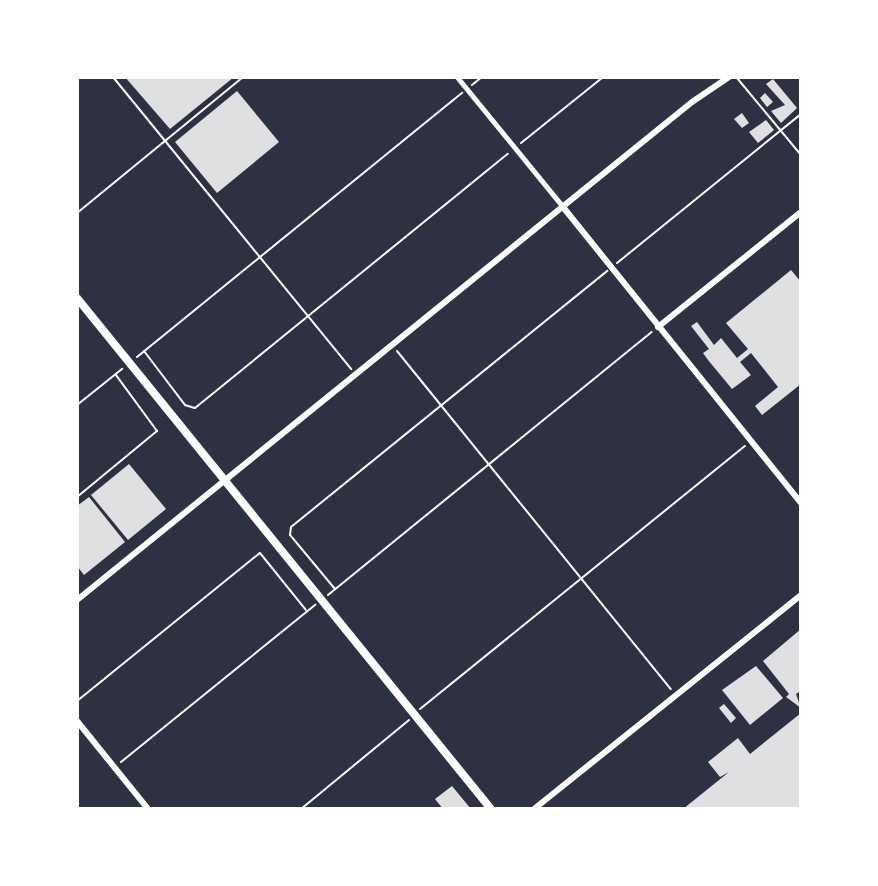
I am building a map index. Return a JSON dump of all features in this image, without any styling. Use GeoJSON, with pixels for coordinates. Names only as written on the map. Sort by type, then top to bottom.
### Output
{"type":"FeatureCollection","features":[{"type":"Feature","properties":{"kind":"main road"},"geometry":{"type":"LineString","coordinates":[[77,298],[491,809]]}},
{"type":"Feature","properties":{"kind":"street"},"geometry":{"type":"LineString","coordinates":[[457,77],[801,503]]}},
{"type":"Feature","properties":{"kind":"street"},"geometry":{"type":"LineString","coordinates":[[77,600],[563,207],[729,77]]}},
{"type":"Feature","properties":{"kind":"street"},"geometry":{"type":"LineString","coordinates":[[658,327],[801,212]]}},
{"type":"Feature","properties":{"kind":"street"},"geometry":{"type":"LineString","coordinates":[[534,809],[801,595]]}},
{"type":"Feature","properties":{"kind":"street"},"geometry":{"type":"LineString","coordinates":[[77,722],[148,809]]}},
{"type":"Feature","properties":{"kind":"path"},"geometry":{"type":"LineString","coordinates":[[113,77],[355,374]]}},
{"type":"Feature","properties":{"kind":"path"},"geometry":{"type":"LineString","coordinates":[[77,213],[243,77]]}},
{"type":"Feature","properties":{"kind":"path"},"geometry":{"type":"LineString","coordinates":[[77,405],[482,77]]}},
{"type":"Feature","properties":{"kind":"path"},"geometry":{"type":"LineString","coordinates":[[144,351],[186,405],[195,408],[603,77]]}},
{"type":"Feature","properties":{"kind":"path"},"geometry":{"type":"LineString","coordinates":[[736,77],[801,155]]}},
{"type":"Feature","properties":{"kind":"path"},"geometry":{"type":"LineString","coordinates":[[335,589],[290,535],[290,527],[801,114]]}},
{"type":"Feature","properties":{"kind":"path"},"geometry":{"type":"LineString","coordinates":[[114,768],[658,327]]}},
{"type":"Feature","properties":{"kind":"path"},"geometry":{"type":"LineString","coordinates":[[391,345],[677,696]]}},
{"type":"Feature","properties":{"kind":"path"},"geometry":{"type":"LineString","coordinates":[[77,497],[157,431],[116,374]]}},
{"type":"Feature","properties":{"kind":"path"},"geometry":{"type":"LineString","coordinates":[[301,809],[751,441]]}},
{"type":"Feature","properties":{"kind":"path"},"geometry":{"type":"LineString","coordinates":[[77,701],[260,553],[307,611]]}},
{"type":"Feature","properties":{"kind":"building"},"geometry":{"type":"Polygon","coordinates":[[[125,77],[234,77],[170,129],[125,77]]]}},
{"type":"Feature","properties":{"kind":"building"},"geometry":{"type":"Polygon","coordinates":[[[773,79],[797,108],[781,123],[771,111],[785,105],[766,84],[773,79]]]}},
{"type":"Feature","properties":{"kind":"building"},"geometry":{"type":"Polygon","coordinates":[[[237,91],[279,142],[217,193],[175,142],[237,91]]]}},
{"type":"Feature","properties":{"kind":"building"},"geometry":{"type":"Polygon","coordinates":[[[765,93],[773,102],[767,107],[760,98],[765,93]]]}},
{"type":"Feature","properties":{"kind":"building"},"geometry":{"type":"Polygon","coordinates":[[[742,113],[749,123],[742,128],[734,119],[742,113]]]}},
{"type":"Feature","properties":{"kind":"building"},"geometry":{"type":"Polygon","coordinates":[[[766,120],[774,130],[758,143],[749,132],[766,120]]]}},
{"type":"Feature","properties":{"kind":"building"},"geometry":{"type":"Polygon","coordinates":[[[791,270],[801,282],[801,384],[762,415],[755,406],[778,387],[751,353],[740,362],[751,375],[732,389],[703,353],[709,349],[691,326],[697,322],[714,345],[721,338],[737,358],[748,349],[726,323],[791,270]]]}},
{"type":"Feature","properties":{"kind":"building"},"geometry":{"type":"Polygon","coordinates":[[[129,464],[166,509],[128,540],[91,495],[129,464]]]}},
{"type":"Feature","properties":{"kind":"building"},"geometry":{"type":"Polygon","coordinates":[[[89,497],[125,542],[84,575],[77,566],[77,506],[89,497]]]}},
{"type":"Feature","properties":{"kind":"building"},"geometry":{"type":"Polygon","coordinates":[[[801,629],[801,691],[796,694],[801,708],[786,697],[789,694],[763,661],[801,629]]]}},
{"type":"Feature","properties":{"kind":"building"},"geometry":{"type":"Polygon","coordinates":[[[756,666],[783,698],[750,725],[722,690],[756,666]]]}},
{"type":"Feature","properties":{"kind":"building"},"geometry":{"type":"Polygon","coordinates":[[[724,704],[736,718],[731,723],[719,708],[724,704]]]}},
{"type":"Feature","properties":{"kind":"building"},"geometry":{"type":"Polygon","coordinates":[[[801,713],[801,809],[683,809],[729,772],[720,777],[708,762],[738,738],[750,754],[801,713]]]}},
{"type":"Feature","properties":{"kind":"building"},"geometry":{"type":"Polygon","coordinates":[[[452,786],[471,809],[443,809],[435,799],[452,786]]]}}]}
